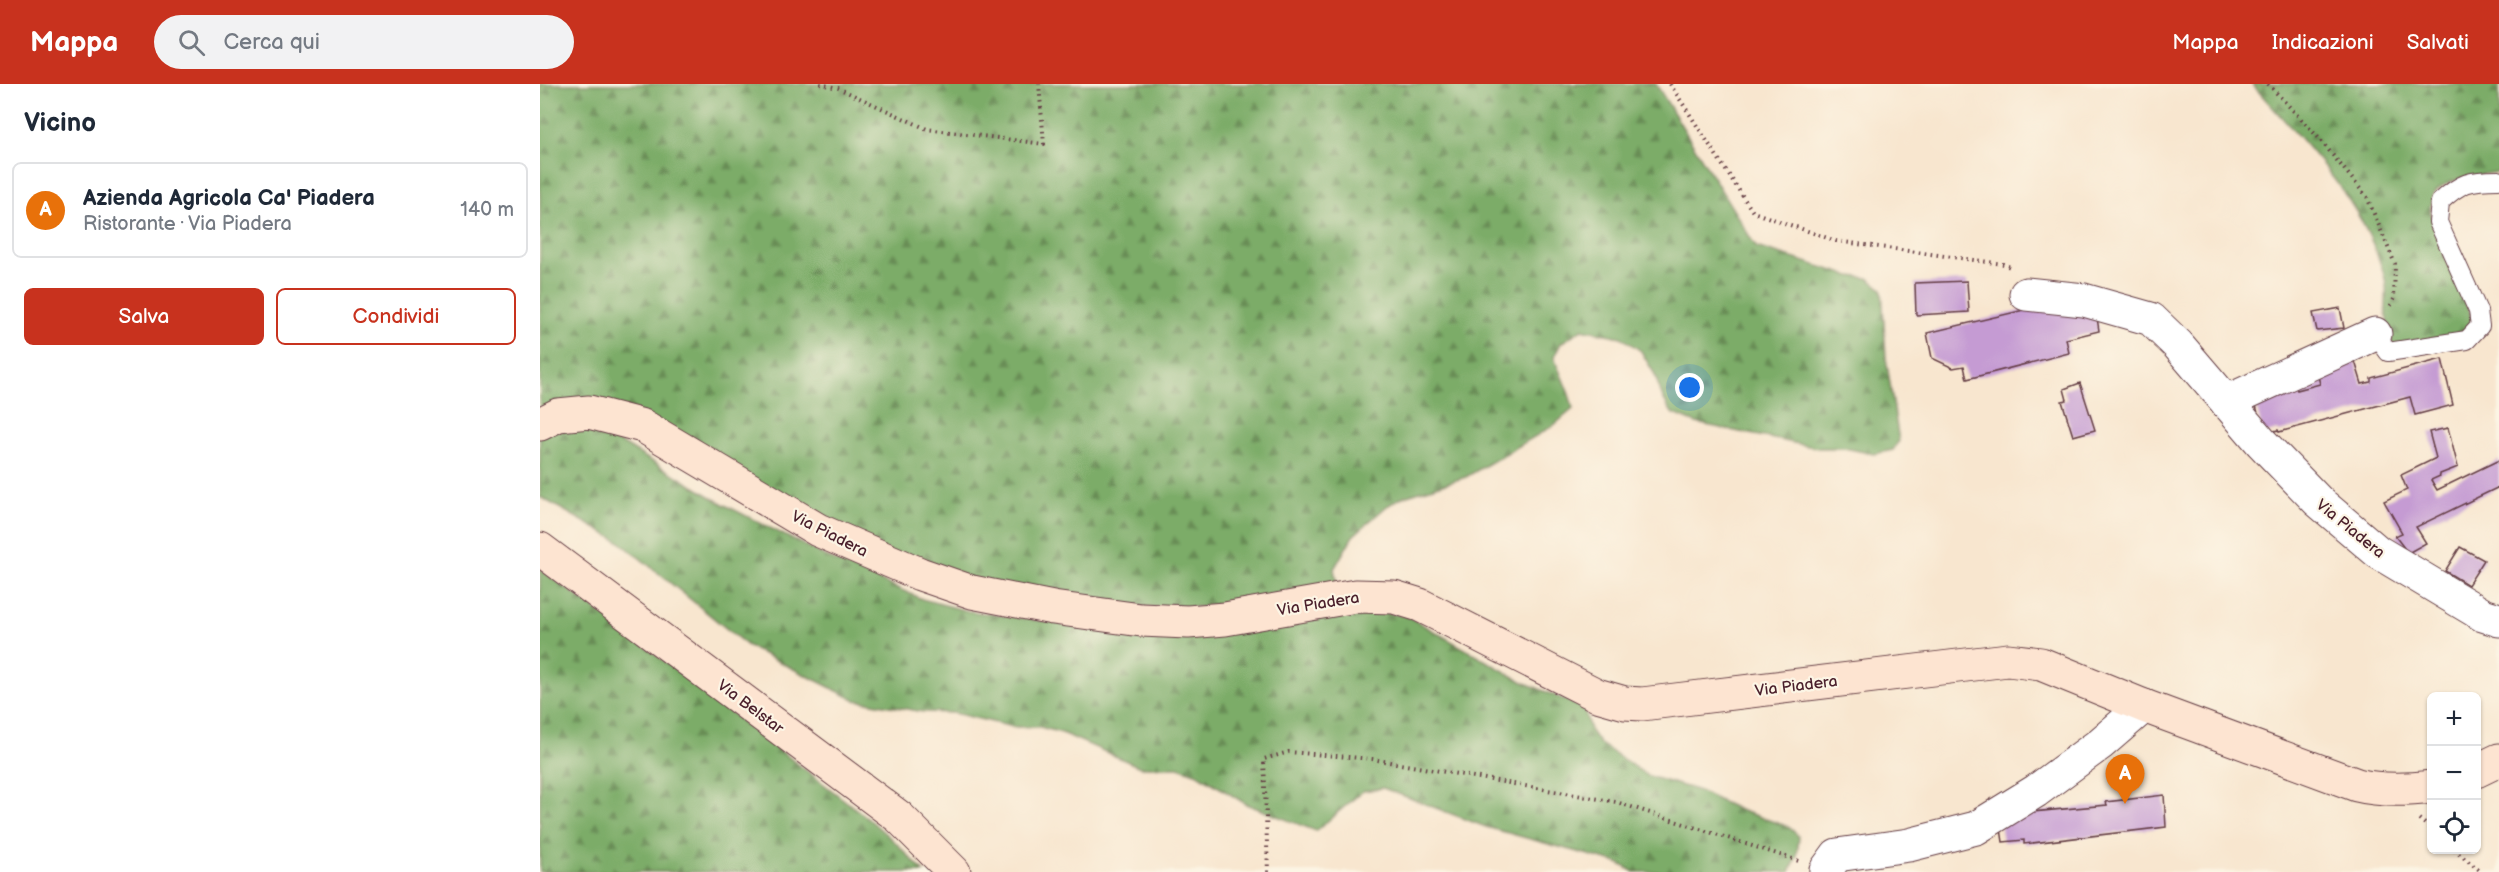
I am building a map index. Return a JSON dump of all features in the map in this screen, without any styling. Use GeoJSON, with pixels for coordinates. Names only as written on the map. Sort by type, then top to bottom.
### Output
{"type":"FeatureCollection","features":[{"type":"Feature","properties":{"kind":"street","name":"Via Piadera"},"geometry":{"type":"LineString","coordinates":[[2026,294],[2084,300],[2151,319],[2178,345],[2261,442],[2318,501],[2378,552],[2483,615],[2499,620]]}},
{"type":"Feature","properties":{"kind":"street"},"geometry":{"type":"LineString","coordinates":[[2228,404],[2239,396],[2375,334]]}},
{"type":"Feature","properties":{"kind":"street","name":"Via Piadera"},"geometry":{"type":"LineString","coordinates":[[540,424],[558,415],[590,412],[643,426],[819,530],[864,551],[972,592],[1053,608],[1141,620],[1188,622],[1225,620],[1356,596],[1394,597],[1420,605],[1597,695],[1625,703],[1642,704],[2008,660],[2041,664],[2145,706],[2357,785],[2385,789],[2427,788]]}},
{"type":"Feature","properties":{"kind":"street","name":"Via Belstar"},"geometry":{"type":"LineString","coordinates":[[540,549],[899,817],[954,872]]}},
{"type":"Feature","properties":{"kind":"street"},"geometry":{"type":"LineString","coordinates":[[1826,871],[1837,855],[1909,845],[1976,828],[2045,784],[2100,744],[2145,706]]}},
{"type":"Feature","properties":{"kind":"street"},"geometry":{"type":"LineString","coordinates":[[2481,769],[2499,760]]}},
{"type":"Feature","properties":{"kind":"lane"},"geometry":{"type":"LineString","coordinates":[[2375,334],[2388,352],[2467,340],[2480,326],[2478,311],[2438,222],[2439,202],[2457,186],[2481,180],[2499,180]]}},
{"type":"Feature","properties":{"kind":"path"},"geometry":{"type":"LineString","coordinates":[[820,84],[838,88],[927,129],[1044,144],[1039,84]]}},
{"type":"Feature","properties":{"kind":"path"},"geometry":{"type":"LineString","coordinates":[[1670,84],[1753,212],[1836,241],[2003,264],[2024,274],[2026,294]]}},
{"type":"Feature","properties":{"kind":"path"},"geometry":{"type":"LineString","coordinates":[[2268,84],[2317,136],[2367,197],[2396,264],[2394,299],[2375,334]]}},
{"type":"Feature","properties":{"kind":"path"},"geometry":{"type":"LineString","coordinates":[[1268,872],[1264,759],[1289,752],[1372,759],[1616,802],[1826,871]]}},
{"type":"Feature","properties":{"kind":"path"},"geometry":{"type":"LineString","coordinates":[[2460,854],[2482,872]]}},
{"type":"Feature","properties":{"kind":"green space"},"geometry":{"type":"Polygon","coordinates":[[[540,84],[1656,84],[1756,247],[1851,276],[1868,278],[1882,289],[1886,358],[1899,441],[1893,450],[1874,454],[1844,448],[1818,448],[1696,423],[1672,413],[1641,351],[1621,337],[1582,329],[1561,343],[1554,357],[1573,409],[1553,426],[1466,477],[1404,496],[1387,506],[1353,536],[1334,569],[1337,584],[1203,607],[1114,607],[925,573],[637,420],[540,406],[540,84]]]}},
{"type":"Feature","properties":{"kind":"green space"},"geometry":{"type":"Polygon","coordinates":[[[2252,84],[2499,84],[2499,172],[2475,175],[2450,182],[2433,196],[2430,207],[2433,221],[2471,315],[2471,325],[2462,334],[2393,347],[2386,315],[2385,279],[2376,250],[2363,224],[2348,198],[2330,174],[2252,84]]]}},
{"type":"Feature","properties":{"kind":"green space"},"geometry":{"type":"Polygon","coordinates":[[[587,428],[623,444],[725,505],[833,560],[922,599],[968,611],[1141,634],[1351,605],[1409,617],[1523,682],[1584,708],[1590,730],[1599,743],[1648,776],[1697,790],[1739,810],[1789,827],[1799,837],[1797,856],[1790,872],[1634,872],[1618,863],[1486,827],[1383,788],[1363,791],[1316,831],[1246,804],[1198,774],[1178,767],[1140,767],[1062,733],[1040,727],[1013,727],[954,713],[924,712],[855,700],[748,646],[620,542],[540,497],[540,434],[587,428]]]}},
{"type":"Feature","properties":{"kind":"green space"},"geometry":{"type":"Polygon","coordinates":[[[540,569],[620,627],[869,819],[924,872],[540,872],[540,569]]]}},
{"type":"Feature","properties":{"kind":"building"},"geometry":{"type":"Polygon","coordinates":[[[1967,281],[1969,312],[1916,315],[1915,283],[1967,281]]]}},
{"type":"Feature","properties":{"kind":"building"},"geometry":{"type":"Polygon","coordinates":[[[2045,305],[2096,311],[2099,331],[2066,339],[2069,353],[1967,379],[1964,366],[1953,368],[1932,358],[1927,333],[2045,305]]]}},
{"type":"Feature","properties":{"kind":"building"},"geometry":{"type":"Polygon","coordinates":[[[2340,308],[2344,328],[2317,331],[2313,313],[2340,308]]]}},
{"type":"Feature","properties":{"kind":"building"},"geometry":{"type":"Polygon","coordinates":[[[2354,358],[2362,384],[2371,382],[2371,378],[2442,359],[2453,405],[2415,415],[2410,397],[2279,432],[2278,430],[2263,434],[2254,397],[2295,384],[2297,390],[2320,384],[2316,368],[2354,358]]]}},
{"type":"Feature","properties":{"kind":"building"},"geometry":{"type":"Polygon","coordinates":[[[2080,383],[2095,430],[2073,436],[2062,401],[2067,400],[2064,389],[2080,383]]]}},
{"type":"Feature","properties":{"kind":"building"},"geometry":{"type":"Polygon","coordinates":[[[2448,428],[2458,467],[2431,480],[2437,490],[2499,460],[2499,487],[2416,527],[2426,543],[2408,553],[2395,536],[2402,533],[2384,501],[2407,490],[2401,475],[2436,458],[2429,432],[2448,428]]]}},
{"type":"Feature","properties":{"kind":"building"},"geometry":{"type":"Polygon","coordinates":[[[2460,547],[2484,560],[2468,585],[2445,571],[2460,547]]]}},
{"type":"Feature","properties":{"kind":"building"},"geometry":{"type":"Polygon","coordinates":[[[2164,795],[2166,827],[2024,844],[2024,840],[2003,842],[2000,822],[2021,813],[2107,805],[2106,802],[2164,795]]]}},
{"type":"Feature","properties":{"kind":"place","name":"Azienda Agricola Ca' Piadera"},"geometry":{"type":"Point","coordinates":[2125,804]}}]}
